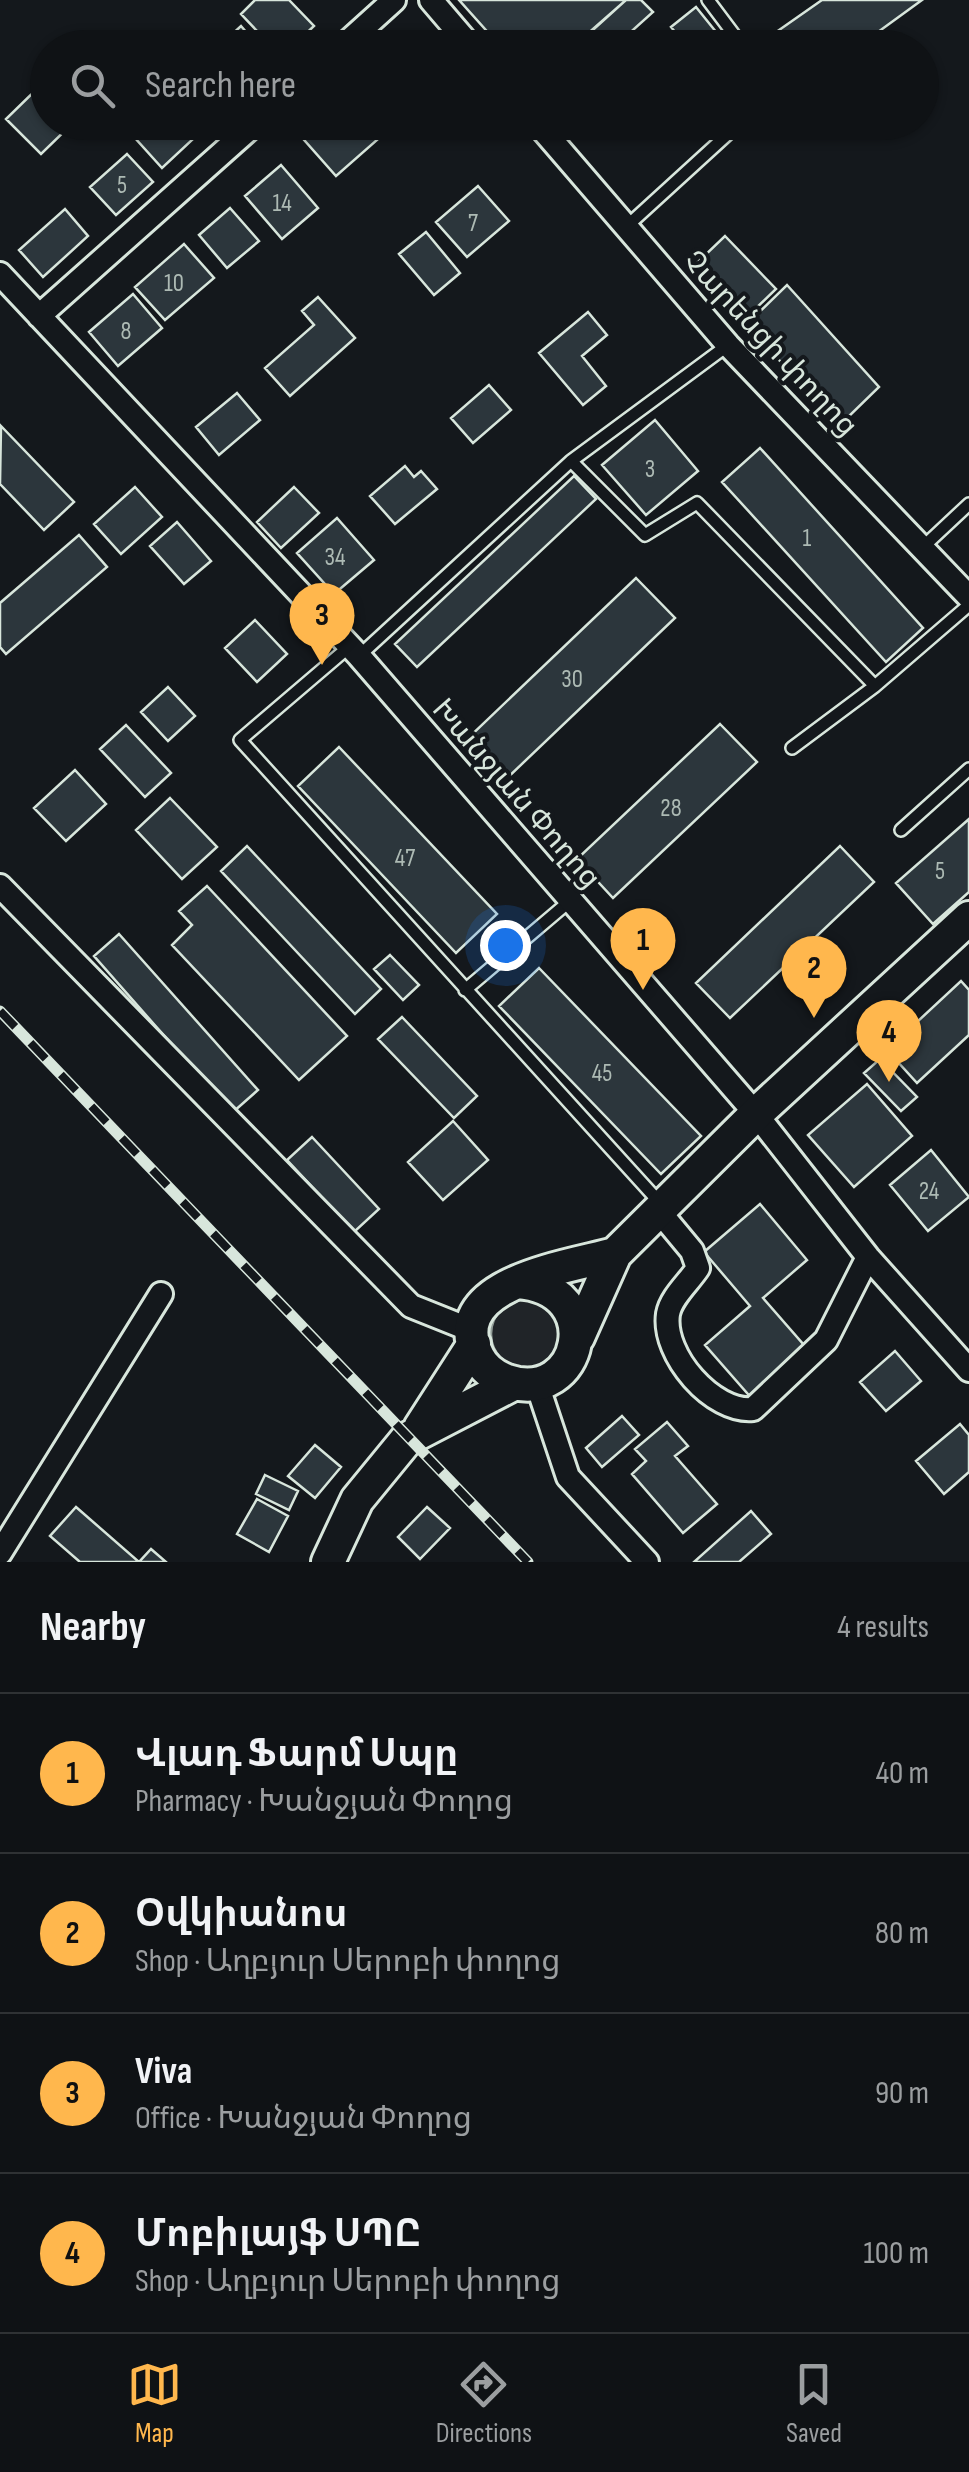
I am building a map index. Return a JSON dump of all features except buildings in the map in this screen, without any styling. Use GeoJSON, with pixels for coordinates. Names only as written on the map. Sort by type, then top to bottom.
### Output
{"type":"FeatureCollection","features":[{"type":"Feature","properties":{"kind":"main road"},"geometry":{"type":"LineString","coordinates":[[420,1428],[564,1366],[615,1254],[756,1114],[969,918]]}},
{"type":"Feature","properties":{"kind":"main road"},"geometry":{"type":"LineString","coordinates":[[328,1562],[358,1500],[420,1428],[472,1337],[474,1316],[489,1296],[518,1282],[615,1254]]}},
{"type":"Feature","properties":{"kind":"main road"},"geometry":{"type":"LineString","coordinates":[[518,1282],[542,1286],[560,1298],[573,1316],[578,1337]]}},
{"type":"Feature","properties":{"kind":"main road"},"geometry":{"type":"LineString","coordinates":[[472,1337],[482,1364],[498,1378],[526,1384]]}},
{"type":"Feature","properties":{"kind":"street"},"geometry":{"type":"LineString","coordinates":[[361,30],[394,0]]}},
{"type":"Feature","properties":{"kind":"street"},"geometry":{"type":"LineString","coordinates":[[431,0],[457,30]]}},
{"type":"Feature","properties":{"kind":"street"},"geometry":{"type":"LineString","coordinates":[[39,316],[237,140]]}},
{"type":"Feature","properties":{"kind":"street","name":"Չարենցի փողոց"},"geometry":{"type":"LineString","coordinates":[[551,140],[728,345],[969,597]]}},
{"type":"Feature","properties":{"kind":"street","name":"Խանջյան Փողոց"},"geometry":{"type":"LineString","coordinates":[[0,274],[354,651],[756,1114],[868,1257],[969,1370]]}},
{"type":"Feature","properties":{"kind":"street"},"geometry":{"type":"LineString","coordinates":[[0,886],[411,1306],[472,1337]]}},
{"type":"Feature","properties":{"kind":"street"},"geometry":{"type":"LineString","coordinates":[[660,1208],[692,1251],[698,1268],[671,1304],[668,1334],[677,1354],[706,1390],[729,1408],[753,1409],[816,1353],[868,1257]]}},
{"type":"Feature","properties":{"kind":"street"},"geometry":{"type":"LineString","coordinates":[[0,1553],[161,1294]]}},
{"type":"Feature","properties":{"kind":"street"},"geometry":{"type":"LineString","coordinates":[[526,1384],[568,1477],[647,1562]]}},
{"type":"Feature","properties":{"kind":"lane"},"geometry":{"type":"LineString","coordinates":[[708,0],[730,30]]}},
{"type":"Feature","properties":{"kind":"lane"},"geometry":{"type":"LineString","coordinates":[[626,227],[721,140]]}},
{"type":"Feature","properties":{"kind":"lane"},"geometry":{"type":"LineString","coordinates":[[660,1208],[240,740],[354,651],[571,461],[728,345]]}},
{"type":"Feature","properties":{"kind":"lane"},"geometry":{"type":"LineString","coordinates":[[571,461],[645,535],[697,503],[875,686]]}},
{"type":"Feature","properties":{"kind":"lane"},"geometry":{"type":"LineString","coordinates":[[922,548],[969,504]]}},
{"type":"Feature","properties":{"kind":"lane"},"geometry":{"type":"LineString","coordinates":[[792,748],[875,686],[969,606]]}},
{"type":"Feature","properties":{"kind":"lane"},"geometry":{"type":"LineString","coordinates":[[901,830],[969,769]]}},
{"type":"Feature","properties":{"kind":"lane"},"geometry":{"type":"LineString","coordinates":[[465,990],[571,900]]}},
{"type":"Feature","properties":{"kind":"shaded area"},"geometry":{"type":"Polygon","coordinates":[[[525,1300],[549,1310],[559,1334],[549,1358],[525,1368],[501,1358],[491,1334],[501,1310],[525,1300]]]}},
{"type":"Feature","properties":{"kind":"railway"},"geometry":{"type":"LineString","coordinates":[[0,1011],[528,1562]]}},
{"type":"Feature","properties":{"kind":"place","name":"Viva"},"geometry":{"type":"Point","coordinates":[322,665]}},
{"type":"Feature","properties":{"kind":"place","name":"Վլադ Ֆարմ Սպը"},"geometry":{"type":"Point","coordinates":[643,990]}},
{"type":"Feature","properties":{"kind":"place","name":"Օվկիանոս"},"geometry":{"type":"Point","coordinates":[814,1018]}},
{"type":"Feature","properties":{"kind":"place","name":"Մոբիլայֆ ՍՊԸ"},"geometry":{"type":"Point","coordinates":[889,1082]}}]}
